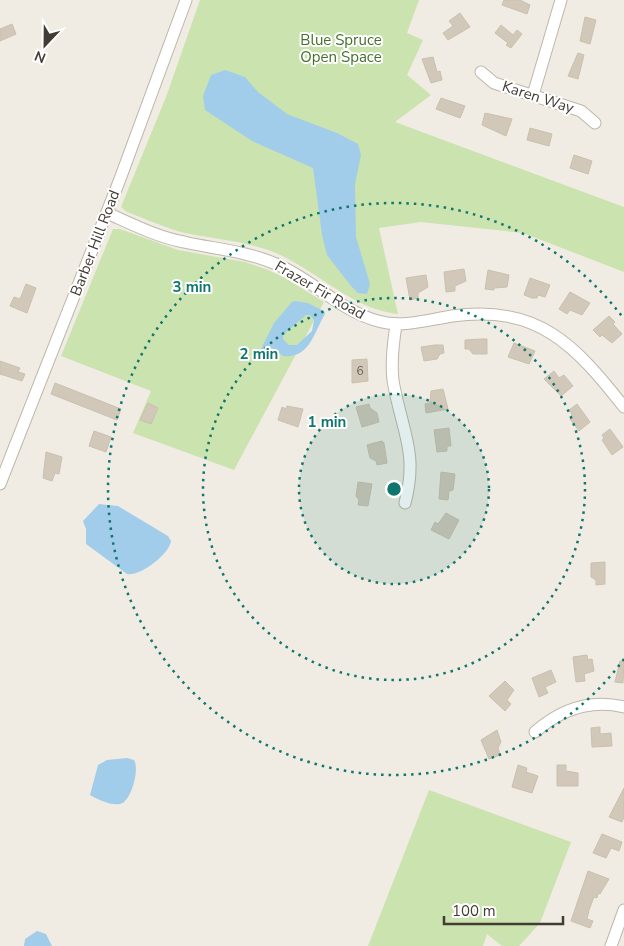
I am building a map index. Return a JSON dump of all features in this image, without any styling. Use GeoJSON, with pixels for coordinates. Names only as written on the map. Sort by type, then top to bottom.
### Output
{"type":"FeatureCollection","features":[{"type":"Feature","properties":{"kind":"street","name":"Barber Hill Road"},"geometry":{"type":"LineString","coordinates":[[0,484],[107,213],[186,0]]}},
{"type":"Feature","properties":{"kind":"street"},"geometry":{"type":"LineString","coordinates":[[533,95],[561,0]]}},
{"type":"Feature","properties":{"kind":"street","name":"Karen Way"},"geometry":{"type":"LineString","coordinates":[[481,72],[494,83],[581,111],[594,124]]}},
{"type":"Feature","properties":{"kind":"street","name":"Frazer Fir Road"},"geometry":{"type":"LineString","coordinates":[[107,213],[169,238],[236,251],[277,265],[355,312],[376,321],[396,325],[472,314],[491,314],[519,319],[548,331],[580,354],[624,408]]}},
{"type":"Feature","properties":{"kind":"street"},"geometry":{"type":"LineString","coordinates":[[396,325],[393,379],[412,457],[410,486],[405,503]]}},
{"type":"Feature","properties":{"kind":"street"},"geometry":{"type":"LineString","coordinates":[[535,732],[550,719],[570,709],[600,704],[624,707]]}},
{"type":"Feature","properties":{"kind":"street"},"geometry":{"type":"LineString","coordinates":[[611,946],[624,910]]}},
{"type":"Feature","properties":{"kind":"green space","name":"Blue Spruce Open Space"},"geometry":{"type":"Polygon","coordinates":[[[200,0],[419,0],[407,33],[423,40],[407,75],[431,95],[395,122],[624,207],[624,272],[523,233],[421,222],[379,228],[398,314],[381,311],[364,304],[303,267],[271,251],[240,242],[185,233],[127,212],[121,207],[166,97],[200,0]]]}},
{"type":"Feature","properties":{"kind":"green space"},"geometry":{"type":"Polygon","coordinates":[[[113,229],[120,229],[178,250],[245,262],[266,269],[285,278],[324,302],[234,470],[133,433],[151,391],[61,356],[113,229]]]}},
{"type":"Feature","properties":{"kind":"green space"},"geometry":{"type":"Polygon","coordinates":[[[429,790],[571,842],[540,923],[519,946],[502,946],[487,934],[483,946],[368,946],[429,790]]]}},
{"type":"Feature","properties":{"kind":"water"},"geometry":{"type":"Polygon","coordinates":[[[225,70],[245,77],[258,92],[287,114],[337,133],[358,144],[361,155],[355,184],[356,237],[370,284],[367,294],[358,293],[327,255],[322,235],[313,168],[252,141],[205,110],[203,96],[211,75],[225,70]]]}},
{"type":"Feature","properties":{"kind":"water"},"geometry":{"type":"Polygon","coordinates":[[[292,302],[308,303],[324,311],[325,314],[310,343],[305,349],[292,356],[283,356],[272,348],[258,355],[274,323],[292,302]],[[306,315],[283,335],[283,339],[289,345],[297,345],[312,331],[314,320],[310,315],[306,315]]]}},
{"type":"Feature","properties":{"kind":"water"},"geometry":{"type":"Polygon","coordinates":[[[99,504],[118,506],[168,536],[171,541],[169,547],[146,569],[127,574],[86,544],[86,529],[83,521],[99,504]]]}},
{"type":"Feature","properties":{"kind":"water"},"geometry":{"type":"Polygon","coordinates":[[[127,758],[134,760],[136,770],[131,792],[124,802],[112,804],[90,795],[98,765],[107,760],[127,758]]]}},
{"type":"Feature","properties":{"kind":"water"},"geometry":{"type":"Polygon","coordinates":[[[37,931],[46,934],[52,946],[24,946],[25,939],[37,931]]]}},
{"type":"Feature","properties":{"kind":"building"},"geometry":{"type":"Polygon","coordinates":[[[504,0],[520,0],[530,5],[527,14],[502,5],[504,0]]]}},
{"type":"Feature","properties":{"kind":"building"},"geometry":{"type":"Polygon","coordinates":[[[460,13],[470,27],[448,40],[443,33],[453,26],[449,21],[460,13]]]}},
{"type":"Feature","properties":{"kind":"building"},"geometry":{"type":"Polygon","coordinates":[[[585,17],[596,20],[590,44],[580,41],[585,17]]]}},
{"type":"Feature","properties":{"kind":"building"},"geometry":{"type":"Polygon","coordinates":[[[12,24],[16,34],[0,41],[0,29],[12,24]]]}},
{"type":"Feature","properties":{"kind":"building"},"geometry":{"type":"Polygon","coordinates":[[[501,25],[513,35],[517,30],[522,34],[511,48],[506,45],[508,43],[495,33],[501,25]]]}},
{"type":"Feature","properties":{"kind":"building"},"geometry":{"type":"Polygon","coordinates":[[[578,53],[584,55],[578,79],[568,76],[578,53]]]}},
{"type":"Feature","properties":{"kind":"building"},"geometry":{"type":"Polygon","coordinates":[[[433,57],[437,72],[440,71],[442,80],[431,83],[422,59],[433,57]]]}},
{"type":"Feature","properties":{"kind":"building"},"geometry":{"type":"Polygon","coordinates":[[[441,98],[465,106],[460,118],[436,109],[441,98]]]}},
{"type":"Feature","properties":{"kind":"building"},"geometry":{"type":"Polygon","coordinates":[[[485,113],[512,119],[506,136],[482,125],[485,113]]]}},
{"type":"Feature","properties":{"kind":"building"},"geometry":{"type":"Polygon","coordinates":[[[530,128],[552,134],[549,146],[527,140],[530,128]]]}},
{"type":"Feature","properties":{"kind":"building"},"geometry":{"type":"Polygon","coordinates":[[[574,155],[592,161],[588,174],[570,168],[574,155]]]}},
{"type":"Feature","properties":{"kind":"building"},"geometry":{"type":"Polygon","coordinates":[[[464,269],[466,281],[455,286],[455,291],[446,292],[444,272],[464,269]]]}},
{"type":"Feature","properties":{"kind":"building"},"geometry":{"type":"Polygon","coordinates":[[[488,270],[509,275],[507,287],[494,288],[494,290],[485,289],[488,270]]]}},
{"type":"Feature","properties":{"kind":"building"},"geometry":{"type":"Polygon","coordinates":[[[426,275],[428,287],[418,293],[418,298],[410,300],[406,278],[426,275]]]}},
{"type":"Feature","properties":{"kind":"building"},"geometry":{"type":"Polygon","coordinates":[[[530,278],[550,285],[545,297],[538,295],[537,298],[532,298],[524,295],[530,278]]]}},
{"type":"Feature","properties":{"kind":"building"},"geometry":{"type":"Polygon","coordinates":[[[26,284],[36,288],[27,313],[10,306],[14,297],[20,299],[26,284]]]}},
{"type":"Feature","properties":{"kind":"building"},"geometry":{"type":"Polygon","coordinates":[[[570,292],[590,303],[582,315],[570,310],[567,314],[559,309],[570,292]]]}},
{"type":"Feature","properties":{"kind":"building"},"geometry":{"type":"Polygon","coordinates":[[[609,316],[622,334],[612,343],[602,335],[600,337],[593,330],[609,316]]]}},
{"type":"Feature","properties":{"kind":"building"},"geometry":{"type":"Polygon","coordinates":[[[487,339],[487,354],[473,354],[469,349],[465,349],[465,340],[487,339]]]}},
{"type":"Feature","properties":{"kind":"building"},"geometry":{"type":"Polygon","coordinates":[[[514,343],[535,351],[529,364],[508,357],[514,343]]]}},
{"type":"Feature","properties":{"kind":"building"},"geometry":{"type":"Polygon","coordinates":[[[443,345],[444,353],[440,354],[437,359],[424,361],[421,347],[443,345]]]}},
{"type":"Feature","properties":{"kind":"building"},"geometry":{"type":"Polygon","coordinates":[[[367,359],[368,381],[352,383],[352,360],[367,359]]]}},
{"type":"Feature","properties":{"kind":"building"},"geometry":{"type":"Polygon","coordinates":[[[0,361],[20,368],[18,372],[25,374],[22,381],[0,374],[0,361]]]}},
{"type":"Feature","properties":{"kind":"building"},"geometry":{"type":"Polygon","coordinates":[[[554,371],[559,378],[564,375],[573,386],[561,396],[544,379],[554,371]]]}},
{"type":"Feature","properties":{"kind":"building"},"geometry":{"type":"Polygon","coordinates":[[[55,383],[121,409],[117,420],[51,394],[55,383]]]}},
{"type":"Feature","properties":{"kind":"building"},"geometry":{"type":"Polygon","coordinates":[[[443,389],[448,409],[426,413],[425,404],[430,403],[431,391],[443,389]]]}},
{"type":"Feature","properties":{"kind":"building"},"geometry":{"type":"Polygon","coordinates":[[[148,403],[158,408],[151,424],[140,420],[148,403]]]}},
{"type":"Feature","properties":{"kind":"building"},"geometry":{"type":"Polygon","coordinates":[[[369,404],[370,408],[377,413],[379,422],[362,427],[356,407],[369,404]]]}},
{"type":"Feature","properties":{"kind":"building"},"geometry":{"type":"Polygon","coordinates":[[[577,404],[590,422],[579,431],[570,419],[572,414],[569,410],[577,404]]]}},
{"type":"Feature","properties":{"kind":"building"},"geometry":{"type":"Polygon","coordinates":[[[287,406],[303,409],[298,427],[278,420],[282,407],[286,409],[287,406]]]}},
{"type":"Feature","properties":{"kind":"building"},"geometry":{"type":"Polygon","coordinates":[[[449,428],[451,446],[447,446],[447,451],[437,452],[434,430],[449,428]]]}},
{"type":"Feature","properties":{"kind":"building"},"geometry":{"type":"Polygon","coordinates":[[[610,429],[623,447],[612,455],[602,440],[604,438],[602,435],[610,429]]]}},
{"type":"Feature","properties":{"kind":"building"},"geometry":{"type":"Polygon","coordinates":[[[94,431],[111,437],[106,452],[89,446],[94,431]]]}},
{"type":"Feature","properties":{"kind":"building"},"geometry":{"type":"Polygon","coordinates":[[[382,441],[384,443],[387,463],[377,465],[376,461],[370,458],[367,445],[382,441]]]}},
{"type":"Feature","properties":{"kind":"building"},"geometry":{"type":"Polygon","coordinates":[[[46,452],[62,457],[59,474],[55,473],[52,481],[43,478],[46,452]]]}},
{"type":"Feature","properties":{"kind":"building"},"geometry":{"type":"Polygon","coordinates":[[[441,472],[455,474],[453,490],[449,491],[448,500],[439,499],[441,472]]]}},
{"type":"Feature","properties":{"kind":"building"},"geometry":{"type":"Polygon","coordinates":[[[358,482],[372,484],[368,506],[358,505],[359,500],[356,496],[358,482]]]}},
{"type":"Feature","properties":{"kind":"building"},"geometry":{"type":"Polygon","coordinates":[[[446,513],[459,520],[449,539],[431,530],[435,522],[438,524],[446,513]]]}},
{"type":"Feature","properties":{"kind":"building"},"geometry":{"type":"Polygon","coordinates":[[[605,562],[605,584],[596,585],[596,580],[591,577],[591,563],[605,562]]]}},
{"type":"Feature","properties":{"kind":"building"},"geometry":{"type":"Polygon","coordinates":[[[587,655],[588,660],[592,659],[594,671],[584,674],[585,681],[576,682],[573,657],[587,655]]]}},
{"type":"Feature","properties":{"kind":"building"},"geometry":{"type":"Polygon","coordinates":[[[620,661],[624,662],[623,683],[615,682],[620,661]]]}},
{"type":"Feature","properties":{"kind":"building"},"geometry":{"type":"Polygon","coordinates":[[[551,670],[556,682],[545,687],[548,693],[539,697],[532,678],[551,670]]]}},
{"type":"Feature","properties":{"kind":"building"},"geometry":{"type":"Polygon","coordinates":[[[505,681],[514,690],[507,700],[511,704],[505,711],[489,696],[505,681]]]}},
{"type":"Feature","properties":{"kind":"building"},"geometry":{"type":"Polygon","coordinates":[[[600,727],[600,734],[611,733],[612,746],[592,747],[591,728],[600,727]]]}},
{"type":"Feature","properties":{"kind":"building"},"geometry":{"type":"Polygon","coordinates":[[[497,730],[501,742],[498,748],[500,755],[489,759],[481,740],[497,730]]]}},
{"type":"Feature","properties":{"kind":"building"},"geometry":{"type":"Polygon","coordinates":[[[518,765],[527,768],[526,772],[538,776],[532,793],[512,787],[518,765]]]}},
{"type":"Feature","properties":{"kind":"building"},"geometry":{"type":"Polygon","coordinates":[[[557,765],[566,765],[566,771],[578,773],[578,786],[557,786],[557,765]]]}},
{"type":"Feature","properties":{"kind":"building"},"geometry":{"type":"Polygon","coordinates":[[[624,788],[624,817],[622,822],[609,817],[624,788]]]}},
{"type":"Feature","properties":{"kind":"building"},"geometry":{"type":"Polygon","coordinates":[[[602,834],[622,842],[619,851],[611,848],[606,858],[593,853],[602,834]]]}},
{"type":"Feature","properties":{"kind":"building"},"geometry":{"type":"Polygon","coordinates":[[[588,871],[609,879],[600,894],[598,893],[597,898],[594,897],[587,919],[593,921],[590,928],[571,921],[588,871]]]}}]}
